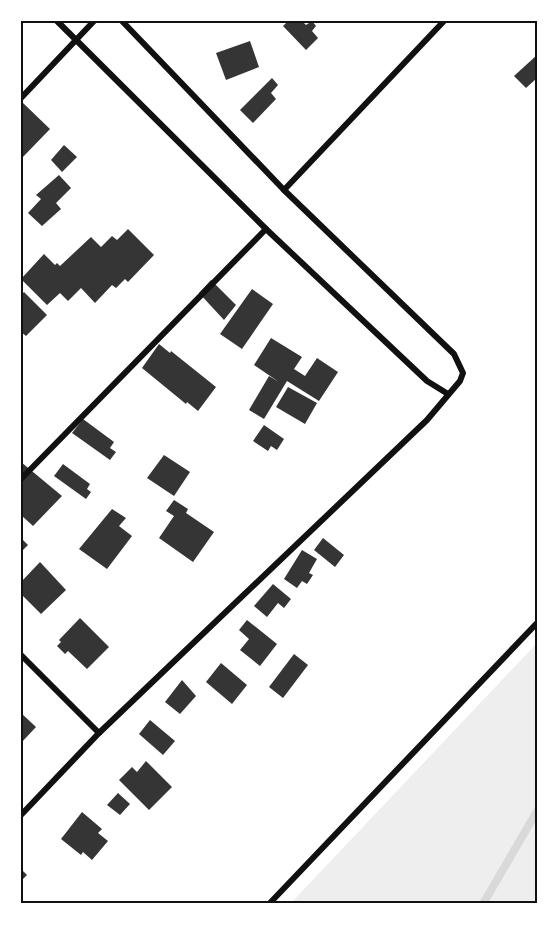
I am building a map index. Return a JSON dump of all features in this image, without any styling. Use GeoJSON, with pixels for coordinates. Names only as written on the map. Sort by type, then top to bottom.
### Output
{"type":"FeatureCollection","features":[{"type":"Feature","properties":{"kind":"street"},"geometry":{"type":"LineString","coordinates":[[57,21],[266,229],[427,381],[448,394]]}},
{"type":"Feature","properties":{"kind":"street"},"geometry":{"type":"LineString","coordinates":[[21,98],[94,21]]}},
{"type":"Feature","properties":{"kind":"street"},"geometry":{"type":"LineString","coordinates":[[21,815],[99,733],[427,420],[460,381],[463,373],[454,354],[284,190],[122,21]]}},
{"type":"Feature","properties":{"kind":"street"},"geometry":{"type":"LineString","coordinates":[[284,190],[444,21]]}},
{"type":"Feature","properties":{"kind":"street"},"geometry":{"type":"LineString","coordinates":[[21,478],[266,229]]}},
{"type":"Feature","properties":{"kind":"street"},"geometry":{"type":"LineString","coordinates":[[269,904],[537,623]]}},
{"type":"Feature","properties":{"kind":"street"},"geometry":{"type":"LineString","coordinates":[[21,655],[99,733]]}},
{"type":"Feature","properties":{"kind":"shaded area"},"geometry":{"type":"Polygon","coordinates":[[[537,643],[537,904],[290,904],[537,643]]]}},
{"type":"Feature","properties":{"kind":"building"},"geometry":{"type":"Polygon","coordinates":[[[288,21],[302,21],[306,25],[312,21],[316,26],[312,31],[318,38],[306,50],[283,26],[288,21]]]}},
{"type":"Feature","properties":{"kind":"building"},"geometry":{"type":"Polygon","coordinates":[[[250,41],[259,67],[226,80],[216,53],[250,41]]]}},
{"type":"Feature","properties":{"kind":"building"},"geometry":{"type":"Polygon","coordinates":[[[537,55],[537,78],[526,88],[514,76],[537,55]]]}},
{"type":"Feature","properties":{"kind":"building"},"geometry":{"type":"Polygon","coordinates":[[[272,78],[278,85],[271,93],[276,99],[253,123],[240,110],[272,78]]]}},
{"type":"Feature","properties":{"kind":"building"},"geometry":{"type":"Polygon","coordinates":[[[23,103],[50,129],[21,159],[21,105],[23,103]]]}},
{"type":"Feature","properties":{"kind":"building"},"geometry":{"type":"Polygon","coordinates":[[[64,145],[77,157],[62,172],[51,160],[64,145]]]}},
{"type":"Feature","properties":{"kind":"building"},"geometry":{"type":"Polygon","coordinates":[[[59,175],[71,188],[56,203],[61,209],[42,226],[28,213],[41,199],[36,195],[59,175]]]}},
{"type":"Feature","properties":{"kind":"building"},"geometry":{"type":"Polygon","coordinates":[[[128,229],[154,255],[128,282],[125,279],[116,288],[112,285],[95,303],[81,288],[68,301],[60,293],[47,305],[21,279],[44,254],[55,265],[57,263],[60,266],[91,237],[101,247],[112,236],[117,240],[128,229]]]}},
{"type":"Feature","properties":{"kind":"building"},"geometry":{"type":"Polygon","coordinates":[[[211,280],[236,305],[224,320],[199,293],[211,280]]]}},
{"type":"Feature","properties":{"kind":"building"},"geometry":{"type":"Polygon","coordinates":[[[252,289],[273,304],[242,349],[220,334],[252,289]]]}},
{"type":"Feature","properties":{"kind":"building"},"geometry":{"type":"Polygon","coordinates":[[[24,292],[47,315],[26,336],[21,332],[21,295],[24,292]]]}},
{"type":"Feature","properties":{"kind":"building"},"geometry":{"type":"Polygon","coordinates":[[[271,338],[302,357],[294,369],[305,376],[317,358],[338,372],[319,401],[287,381],[264,419],[249,410],[269,376],[279,382],[254,365],[271,338]]]}},
{"type":"Feature","properties":{"kind":"building"},"geometry":{"type":"Polygon","coordinates":[[[159,344],[216,387],[198,411],[142,368],[159,344]]]}},
{"type":"Feature","properties":{"kind":"building"},"geometry":{"type":"Polygon","coordinates":[[[288,387],[317,403],[305,424],[276,407],[288,387]]]}},
{"type":"Feature","properties":{"kind":"building"},"geometry":{"type":"Polygon","coordinates":[[[83,419],[114,442],[110,448],[116,452],[110,460],[72,433],[83,419]]]}},
{"type":"Feature","properties":{"kind":"building"},"geometry":{"type":"Polygon","coordinates":[[[264,425],[284,439],[277,450],[271,446],[268,451],[253,441],[264,425]]]}},
{"type":"Feature","properties":{"kind":"building"},"geometry":{"type":"Polygon","coordinates":[[[164,455],[190,472],[174,496],[147,478],[164,455]]]}},
{"type":"Feature","properties":{"kind":"building"},"geometry":{"type":"Polygon","coordinates":[[[21,462],[62,496],[33,526],[21,515],[21,462]]]}},
{"type":"Feature","properties":{"kind":"building"},"geometry":{"type":"Polygon","coordinates":[[[63,464],[90,484],[87,489],[91,492],[86,499],[54,476],[63,464]]]}},
{"type":"Feature","properties":{"kind":"building"},"geometry":{"type":"Polygon","coordinates":[[[174,500],[188,509],[186,513],[214,532],[193,562],[159,538],[174,516],[166,511],[174,500]]]}},
{"type":"Feature","properties":{"kind":"building"},"geometry":{"type":"Polygon","coordinates":[[[112,509],[126,518],[119,526],[132,536],[107,569],[79,549],[112,509]]]}},
{"type":"Feature","properties":{"kind":"building"},"geometry":{"type":"Polygon","coordinates":[[[21,538],[28,545],[21,552],[21,538]]]}},
{"type":"Feature","properties":{"kind":"building"},"geometry":{"type":"Polygon","coordinates":[[[323,538],[344,555],[335,567],[314,550],[323,538]]]}},
{"type":"Feature","properties":{"kind":"building"},"geometry":{"type":"Polygon","coordinates":[[[302,550],[317,559],[309,573],[313,575],[307,584],[302,581],[297,588],[284,579],[302,550]]]}},
{"type":"Feature","properties":{"kind":"building"},"geometry":{"type":"Polygon","coordinates":[[[40,562],[66,590],[41,614],[21,594],[21,582],[40,562]]]}},
{"type":"Feature","properties":{"kind":"building"},"geometry":{"type":"Polygon","coordinates":[[[273,584],[291,599],[284,608],[278,603],[267,617],[254,606],[273,584]]]}},
{"type":"Feature","properties":{"kind":"building"},"geometry":{"type":"Polygon","coordinates":[[[80,618],[109,647],[87,669],[68,651],[65,654],[57,646],[61,642],[59,640],[80,618]]]}},
{"type":"Feature","properties":{"kind":"building"},"geometry":{"type":"Polygon","coordinates":[[[247,620],[277,644],[260,666],[240,650],[249,639],[239,630],[247,620]]]}},
{"type":"Feature","properties":{"kind":"building"},"geometry":{"type":"Polygon","coordinates":[[[294,654],[308,665],[283,698],[269,687],[294,654]]]}},
{"type":"Feature","properties":{"kind":"building"},"geometry":{"type":"Polygon","coordinates":[[[221,663],[247,685],[232,704],[206,682],[221,663]]]}},
{"type":"Feature","properties":{"kind":"building"},"geometry":{"type":"Polygon","coordinates":[[[182,680],[196,696],[180,714],[165,702],[182,680]]]}},
{"type":"Feature","properties":{"kind":"building"},"geometry":{"type":"Polygon","coordinates":[[[21,713],[36,727],[21,743],[21,713]]]}},
{"type":"Feature","properties":{"kind":"building"},"geometry":{"type":"Polygon","coordinates":[[[150,720],[175,741],[163,755],[139,734],[150,720]]]}},
{"type":"Feature","properties":{"kind":"building"},"geometry":{"type":"Polygon","coordinates":[[[146,761],[172,787],[149,810],[119,780],[132,767],[137,772],[146,761]]]}},
{"type":"Feature","properties":{"kind":"building"},"geometry":{"type":"Polygon","coordinates":[[[118,793],[130,804],[120,815],[107,805],[118,793]]]}},
{"type":"Feature","properties":{"kind":"building"},"geometry":{"type":"Polygon","coordinates":[[[82,812],[102,829],[98,833],[108,841],[92,860],[83,852],[81,855],[61,839],[82,812]]]}},
{"type":"Feature","properties":{"kind":"building"},"geometry":{"type":"Polygon","coordinates":[[[21,869],[27,875],[21,881],[21,869]]]}},
{"type":"Feature","properties":{"kind":"waterway"},"geometry":{"type":"LineString","coordinates":[[483,904],[537,811]]}}]}
